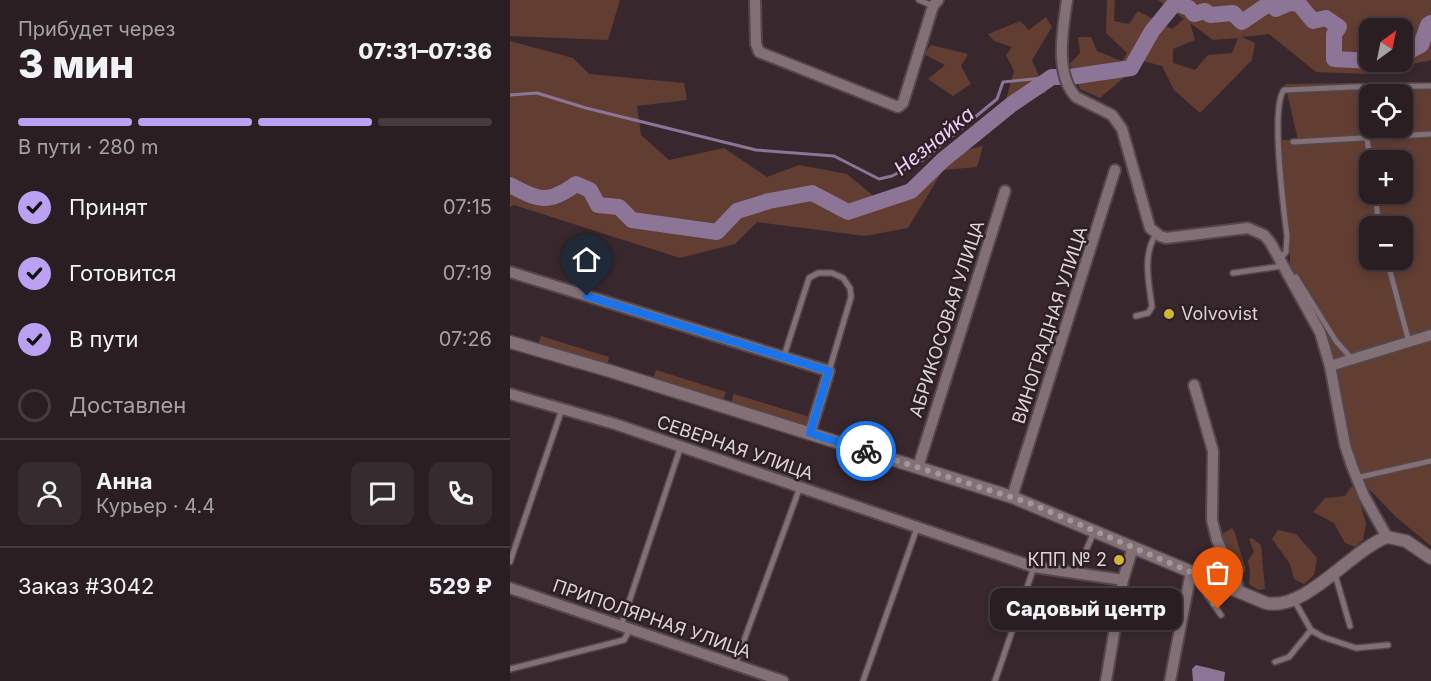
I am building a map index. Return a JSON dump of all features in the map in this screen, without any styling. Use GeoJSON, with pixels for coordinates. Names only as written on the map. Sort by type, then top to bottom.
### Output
{"type":"FeatureCollection","features":[{"type":"Feature","properties":{"kind":"street"},"geometry":{"type":"LineString","coordinates":[[755,0],[756,44],[759,52],[898,107],[903,103],[936,3]]}},
{"type":"Feature","properties":{"kind":"street"},"geometry":{"type":"LineString","coordinates":[[1067,0],[1062,51],[1067,80],[1076,97],[1112,115],[1122,129],[1150,228],[1156,234],[1166,238],[1248,228],[1264,235],[1282,263],[1320,332],[1333,366],[1345,445],[1364,496],[1388,537]]}},
{"type":"Feature","properties":{"kind":"street","name":"ВИНОГРАДНАЯ УЛИЦА"},"geometry":{"type":"LineString","coordinates":[[1013,493],[1115,170]]}},
{"type":"Feature","properties":{"kind":"street","name":"АБРИКОСОВАЯ УЛИЦА"},"geometry":{"type":"LineString","coordinates":[[919,462],[1005,191]]}},
{"type":"Feature","properties":{"kind":"street"},"geometry":{"type":"LineString","coordinates":[[510,272],[829,371],[810,433]]}},
{"type":"Feature","properties":{"kind":"street"},"geometry":{"type":"LineString","coordinates":[[1333,366],[1431,335]]}},
{"type":"Feature","properties":{"kind":"street"},"geometry":{"type":"LineString","coordinates":[[510,342],[810,433],[919,462],[1013,493],[1095,531],[1273,605],[1294,600],[1388,537],[1406,541],[1431,558]]}},
{"type":"Feature","properties":{"kind":"street"},"geometry":{"type":"LineString","coordinates":[[1194,385],[1213,451],[1212,520],[1217,540],[1237,583],[1238,592]]}},
{"type":"Feature","properties":{"kind":"street","name":"СЕВЕРНАЯ УЛИЦА"},"geometry":{"type":"LineString","coordinates":[[510,394],[681,446],[1034,567],[1123,580]]}},
{"type":"Feature","properties":{"kind":"street"},"geometry":{"type":"LineString","coordinates":[[1106,681],[1123,580],[1133,547]]}},
{"type":"Feature","properties":{"kind":"street"},"geometry":{"type":"LineString","coordinates":[[1170,681],[1195,573]]}},
{"type":"Feature","properties":{"kind":"street","name":"ПРИПОЛЯРНАЯ УЛИЦА"},"geometry":{"type":"LineString","coordinates":[[510,588],[783,681]]}},
{"type":"Feature","properties":{"kind":"lane"},"geometry":{"type":"LineString","coordinates":[[920,0],[936,3]]}},
{"type":"Feature","properties":{"kind":"lane"},"geometry":{"type":"LineString","coordinates":[[1233,273],[1282,263],[1286,252],[1287,237],[1278,140],[1279,99],[1284,90],[1431,86]]}},
{"type":"Feature","properties":{"kind":"lane"},"geometry":{"type":"LineString","coordinates":[[1413,135],[1431,134]]}},
{"type":"Feature","properties":{"kind":"lane"},"geometry":{"type":"LineString","coordinates":[[1293,142],[1367,138],[1369,150]]}},
{"type":"Feature","properties":{"kind":"lane"},"geometry":{"type":"LineString","coordinates":[[1136,316],[1148,313],[1152,307],[1148,255],[1156,234]]}},
{"type":"Feature","properties":{"kind":"lane"},"geometry":{"type":"LineString","coordinates":[[1390,270],[1409,342]]}},
{"type":"Feature","properties":{"kind":"lane"},"geometry":{"type":"LineString","coordinates":[[784,356],[809,278],[818,273],[836,274],[848,284],[851,297],[829,371]]}},
{"type":"Feature","properties":{"kind":"lane"},"geometry":{"type":"LineString","coordinates":[[1296,278],[1336,341],[1352,359]]}},
{"type":"Feature","properties":{"kind":"lane"},"geometry":{"type":"LineString","coordinates":[[510,562],[562,408]]}},
{"type":"Feature","properties":{"kind":"lane"},"geometry":{"type":"LineString","coordinates":[[510,669],[624,640],[681,446]]}},
{"type":"Feature","properties":{"kind":"lane"},"geometry":{"type":"LineString","coordinates":[[1356,478],[1431,461]]}},
{"type":"Feature","properties":{"kind":"lane"},"geometry":{"type":"LineString","coordinates":[[735,665],[800,487]]}},
{"type":"Feature","properties":{"kind":"lane"},"geometry":{"type":"LineString","coordinates":[[863,681],[918,526]]}},
{"type":"Feature","properties":{"kind":"lane"},"geometry":{"type":"LineString","coordinates":[[1088,548],[1095,531]]}},
{"type":"Feature","properties":{"kind":"lane"},"geometry":{"type":"LineString","coordinates":[[994,681],[1034,567]]}},
{"type":"Feature","properties":{"kind":"lane"},"geometry":{"type":"LineString","coordinates":[[1335,572],[1350,626]]}},
{"type":"Feature","properties":{"kind":"lane"},"geometry":{"type":"LineString","coordinates":[[1195,573],[1197,581],[1221,615]]}},
{"type":"Feature","properties":{"kind":"lane"},"geometry":{"type":"LineString","coordinates":[[1294,600],[1311,630],[1340,644],[1356,648],[1388,645]]}},
{"type":"Feature","properties":{"kind":"lane"},"geometry":{"type":"LineString","coordinates":[[1275,662],[1289,657],[1311,630]]}},
{"type":"Feature","properties":{"kind":"shaded area"},"geometry":{"type":"Polygon","coordinates":[[[510,0],[620,0],[608,40],[510,36],[510,0]]]}},
{"type":"Feature","properties":{"kind":"shaded area"},"geometry":{"type":"Polygon","coordinates":[[[1107,0],[1115,0],[1114,21],[1129,24],[1138,11],[1172,29],[1184,19],[1158,0],[1431,0],[1431,60],[1413,64],[1413,18],[1359,18],[1359,72],[1375,72],[1366,74],[1316,72],[1269,34],[1242,37],[1255,43],[1252,60],[1200,113],[1174,90],[1162,66],[1143,61],[1100,98],[1080,89],[1070,64],[1080,53],[1078,37],[1091,37],[1097,51],[1122,61],[1127,53],[1106,33],[1107,0]],[[1190,23],[1195,40],[1173,49],[1173,63],[1195,70],[1208,55],[1232,53],[1238,38],[1213,40],[1190,23]]]}},
{"type":"Feature","properties":{"kind":"shaded area"},"geometry":{"type":"Polygon","coordinates":[[[1046,17],[1052,27],[1032,60],[1046,93],[1006,100],[1014,71],[1006,55],[1012,47],[994,41],[988,34],[1020,21],[1029,30],[1046,17]]]}},
{"type":"Feature","properties":{"kind":"shaded area"},"geometry":{"type":"Polygon","coordinates":[[[510,41],[573,58],[589,74],[684,83],[687,100],[637,106],[641,135],[669,160],[724,148],[767,177],[799,165],[847,174],[887,207],[936,157],[983,146],[977,167],[943,170],[908,228],[865,236],[757,222],[735,244],[680,258],[514,205],[510,207],[510,41]]]}},
{"type":"Feature","properties":{"kind":"shaded area"},"geometry":{"type":"Polygon","coordinates":[[[931,45],[968,54],[961,66],[971,84],[953,96],[928,79],[945,65],[924,54],[931,45]]]}},
{"type":"Feature","properties":{"kind":"shaded area"},"geometry":{"type":"Polygon","coordinates":[[[1431,82],[1431,546],[1396,517],[1369,489],[1348,439],[1328,336],[1290,275],[1290,238],[1280,140],[1298,140],[1285,84],[1431,82]]]}},
{"type":"Feature","properties":{"kind":"shaded area"},"geometry":{"type":"Polygon","coordinates":[[[541,336],[609,357],[607,365],[538,344],[541,336]]]}},
{"type":"Feature","properties":{"kind":"shaded area"},"geometry":{"type":"Polygon","coordinates":[[[656,370],[726,392],[723,400],[653,379],[656,370]]]}},
{"type":"Feature","properties":{"kind":"shaded area"},"geometry":{"type":"Polygon","coordinates":[[[734,394],[810,417],[807,425],[731,403],[734,394]]]}},
{"type":"Feature","properties":{"kind":"shaded area"},"geometry":{"type":"Polygon","coordinates":[[[1351,487],[1356,487],[1366,524],[1363,540],[1355,547],[1345,543],[1334,523],[1313,512],[1325,498],[1345,496],[1351,487]]]}},
{"type":"Feature","properties":{"kind":"shaded area"},"geometry":{"type":"Polygon","coordinates":[[[1232,528],[1246,571],[1242,574],[1236,570],[1219,536],[1232,528]]]}},
{"type":"Feature","properties":{"kind":"shaded area"},"geometry":{"type":"Polygon","coordinates":[[[1278,530],[1296,534],[1317,558],[1314,575],[1304,584],[1294,579],[1290,564],[1272,539],[1278,530]]]}},
{"type":"Feature","properties":{"kind":"shaded area"},"geometry":{"type":"Polygon","coordinates":[[[1252,538],[1261,545],[1265,589],[1258,590],[1249,584],[1248,561],[1254,552],[1249,539],[1252,538]]]}},
{"type":"Feature","properties":{"kind":"shaded area"},"geometry":{"type":"Polygon","coordinates":[[[1196,665],[1225,672],[1224,681],[1193,681],[1192,669],[1196,665]]]}},
{"type":"Feature","properties":{"kind":"waterway","name":"Незнайка"},"geometry":{"type":"LineString","coordinates":[[1070,77],[1131,68],[1152,31],[1175,3],[1189,8],[1194,14],[1205,11],[1210,15],[1233,13],[1242,22],[1270,3],[1276,9],[1290,3],[1299,4],[1313,21],[1326,18],[1339,27],[1334,34],[1334,59],[1359,60]]}},
{"type":"Feature","properties":{"kind":"waterway","name":"Незнайка"},"geometry":{"type":"LineString","coordinates":[[1413,49],[1421,45],[1428,25],[1431,23]]}},
{"type":"Feature","properties":{"kind":"waterway","name":"Незнайка"},"geometry":{"type":"LineString","coordinates":[[510,95],[537,93],[586,108],[756,150],[834,156],[879,179],[892,176],[923,160],[997,99],[1003,82],[1052,77]]}},
{"type":"Feature","properties":{"kind":"waterway","name":"Незнайка"},"geometry":{"type":"LineString","coordinates":[[510,185],[544,198],[558,195],[576,184],[590,190],[598,205],[619,207],[632,220],[717,232],[737,211],[769,201],[812,193],[848,212],[911,191],[943,160],[1012,104],[1052,77],[1059,77]]}},
{"type":"Feature","properties":{"kind":"way so far"},"geometry":{"type":"LineString","coordinates":[[866,451],[1027,502],[1198,575],[1197,581],[1218,609]]}},
{"type":"Feature","properties":{"kind":"place","name":"Volvovist"},"geometry":{"type":"Point","coordinates":[1169,314]}},
{"type":"Feature","properties":{"kind":"place","name":"КПП № 2"},"geometry":{"type":"Point","coordinates":[1119,560]}},
{"type":"Feature","properties":{"kind":"place","name":"Садовый центр"},"geometry":{"type":"Point","coordinates":[1218,609]}},
{"type":"Feature","properties":{"kind":"route"},"geometry":{"type":"LineString","coordinates":[[587,296],[829,371],[810,433],[866,451]]}}]}
